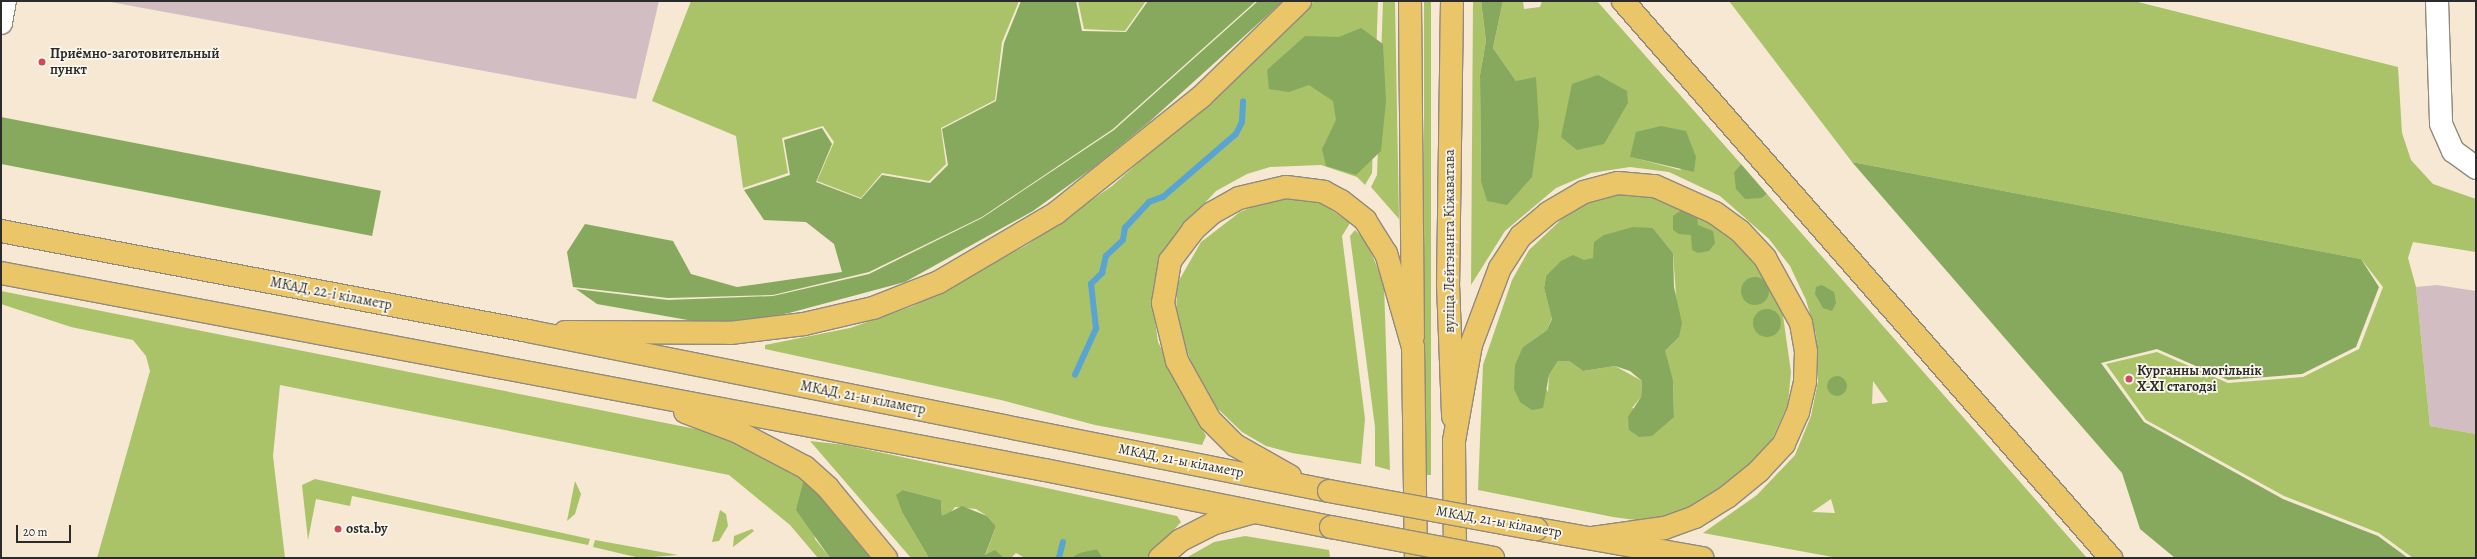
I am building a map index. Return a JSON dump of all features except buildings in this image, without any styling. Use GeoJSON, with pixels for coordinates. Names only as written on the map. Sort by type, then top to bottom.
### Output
{"type":"FeatureCollection","features":[{"type":"Feature","properties":{"kind":"main road"},"geometry":{"type":"LineString","coordinates":[[528,331],[730,333],[804,324],[873,308],[939,282],[1056,213],[1201,97],[1300,1]]}},
{"type":"Feature","properties":{"kind":"main road"},"geometry":{"type":"LineString","coordinates":[[1410,1],[1413,347],[1412,453],[1416,558]]}},
{"type":"Feature","properties":{"kind":"main road","name":"вуліца Лейтэнанта Кіжаватава"},"geometry":{"type":"LineString","coordinates":[[1452,1],[1448,284],[1454,441],[1455,558]]}},
{"type":"Feature","properties":{"kind":"main road"},"geometry":{"type":"LineString","coordinates":[[1623,1],[2111,558]]}},
{"type":"Feature","properties":{"kind":"main road"},"geometry":{"type":"LineString","coordinates":[[1454,441],[1471,345],[1488,292],[1521,236],[1548,213],[1584,192],[1618,183],[1655,186],[1715,213],[1740,231],[1765,258],[1801,323],[1806,352],[1805,382],[1798,412],[1784,444],[1759,471],[1728,497],[1695,517],[1664,528],[1591,538]]}},
{"type":"Feature","properties":{"kind":"main road"},"geometry":{"type":"LineString","coordinates":[[1306,486],[1235,445],[1210,420],[1190,389],[1172,348],[1163,303],[1170,261],[1179,245],[1212,213],[1239,198],[1286,187],[1324,192],[1357,212],[1375,232],[1386,253],[1413,347]]}},
{"type":"Feature","properties":{"kind":"main road","name":"МКАД, 22-і кіламетр"},"geometry":{"type":"LineString","coordinates":[[1,231],[528,331],[661,358]]}},
{"type":"Feature","properties":{"kind":"main road"},"geometry":{"type":"LineString","coordinates":[[1,273],[621,389],[1259,511],[1331,527],[1493,558]]}},
{"type":"Feature","properties":{"kind":"main road","name":"МКАД, 21-ы кіламетр"},"geometry":{"type":"LineString","coordinates":[[661,358],[1329,491],[1702,558]]}},
{"type":"Feature","properties":{"kind":"main road"},"geometry":{"type":"LineString","coordinates":[[621,389],[736,431],[805,467],[828,488],[886,558]]}},
{"type":"Feature","properties":{"kind":"main road"},"geometry":{"type":"LineString","coordinates":[[1160,558],[1181,540],[1212,524],[1259,511]]}},
{"type":"Feature","properties":{"kind":"street"},"geometry":{"type":"LineString","coordinates":[[1,23],[5,1]]}},
{"type":"Feature","properties":{"kind":"street"},"geometry":{"type":"LineString","coordinates":[[2437,1],[2441,124],[2453,152],[2476,168]]}},
{"type":"Feature","properties":{"kind":"shaded area"},"geometry":{"type":"Polygon","coordinates":[[[105,1],[659,1],[636,99],[105,1]]]}},
{"type":"Feature","properties":{"kind":"shaded area"},"geometry":{"type":"Polygon","coordinates":[[[2437,285],[2476,291],[2476,434],[2430,426],[2416,287],[2437,285]]]}},
{"type":"Feature","properties":{"kind":"green space"},"geometry":{"type":"Polygon","coordinates":[[[691,1],[1019,1],[1002,42],[995,100],[941,128],[946,164],[929,181],[882,173],[861,198],[817,181],[834,142],[823,126],[782,138],[788,173],[743,188],[736,136],[652,101],[691,1]]]}},
{"type":"Feature","properties":{"kind":"green space"},"geometry":{"type":"Polygon","coordinates":[[[1021,1],[1076,1],[1082,31],[1126,32],[1148,1],[1256,1],[1113,129],[982,217],[869,272],[773,295],[668,298],[573,287],[567,252],[585,224],[673,241],[691,274],[737,287],[842,272],[834,244],[806,222],[764,220],[744,190],[790,175],[784,140],[822,128],[832,144],[816,182],[861,199],[882,175],[930,183],[948,165],[942,129],[996,101],[1004,43],[1021,1]]]}},
{"type":"Feature","properties":{"kind":"green space"},"geometry":{"type":"Polygon","coordinates":[[[1078,1],[1146,1],[1125,31],[1084,29],[1078,1]]]}},
{"type":"Feature","properties":{"kind":"green space"},"geometry":{"type":"Polygon","coordinates":[[[1258,1],[1283,1],[1148,123],[1094,167],[1033,211],[905,282],[789,313],[747,321],[699,322],[597,304],[576,289],[668,300],[773,296],[869,274],[982,218],[1114,130],[1258,1]]]}},
{"type":"Feature","properties":{"kind":"green space"},"geometry":{"type":"Polygon","coordinates":[[[1315,1],[1378,1],[1372,173],[1365,185],[1357,177],[1321,165],[1270,167],[1247,174],[1216,191],[1177,233],[1163,255],[1152,298],[1158,342],[1206,436],[1202,445],[1095,425],[1001,400],[765,349],[765,345],[850,328],[913,306],[1027,245],[1112,186],[1247,67],[1315,1]]]}},
{"type":"Feature","properties":{"kind":"green space"},"geometry":{"type":"Polygon","coordinates":[[[1383,1],[1395,1],[1399,219],[1371,187],[1377,175],[1383,1]]]}},
{"type":"Feature","properties":{"kind":"green space"},"geometry":{"type":"Polygon","coordinates":[[[1424,1],[1431,1],[1431,475],[1424,475],[1424,1]]]}},
{"type":"Feature","properties":{"kind":"green space"},"geometry":{"type":"Polygon","coordinates":[[[1473,1],[1481,1],[1486,41],[1480,75],[1481,181],[1516,81],[1493,48],[1503,1],[1523,1],[1524,9],[1540,7],[1542,1],[1597,1],[1741,164],[1734,172],[1762,198],[1767,194],[2087,558],[1838,558],[1703,533],[1757,495],[1795,455],[1811,416],[1818,381],[1816,335],[1806,300],[1790,266],[1769,239],[1720,196],[1669,172],[1630,167],[1591,173],[1556,188],[1505,231],[1471,285],[1473,1]],[[1631,157],[1680,170],[1696,157],[1631,157]],[[1873,381],[1872,404],[1888,402],[1873,381]],[[1831,499],[1812,512],[1835,513],[1831,499]]]}},
{"type":"Feature","properties":{"kind":"green space"},"geometry":{"type":"Polygon","coordinates":[[[1481,1],[1503,1],[1493,48],[1516,81],[1536,77],[1539,126],[1532,177],[1507,205],[1487,201],[1481,181],[1480,75],[1486,41],[1481,1]]]}},
{"type":"Feature","properties":{"kind":"green space"},"geometry":{"type":"Polygon","coordinates":[[[1729,1],[2134,1],[2398,67],[2402,133],[2411,160],[2433,184],[2476,199],[2476,252],[2413,242],[2408,258],[2416,287],[2430,426],[2476,434],[2476,558],[2413,558],[2379,533],[2284,496],[2146,420],[2106,364],[2157,352],[2228,383],[2303,377],[2359,349],[2383,287],[2361,259],[1852,162],[1729,1]]]}},
{"type":"Feature","properties":{"kind":"green space"},"geometry":{"type":"Polygon","coordinates":[[[1361,28],[1383,44],[1386,101],[1381,151],[1356,175],[1326,166],[1322,149],[1336,120],[1333,101],[1309,85],[1289,92],[1269,89],[1267,70],[1305,36],[1339,37],[1361,28]]]}},
{"type":"Feature","properties":{"kind":"green space"},"geometry":{"type":"Polygon","coordinates":[[[1598,75],[1627,91],[1628,103],[1604,144],[1577,150],[1561,137],[1572,84],[1598,75]]]}},
{"type":"Feature","properties":{"kind":"green space"},"geometry":{"type":"Polygon","coordinates":[[[1,117],[381,191],[372,236],[1,164],[1,117]]]}},
{"type":"Feature","properties":{"kind":"green space"},"geometry":{"type":"Polygon","coordinates":[[[1661,126],[1686,131],[1696,157],[1694,172],[1630,157],[1636,132],[1661,126]]]}},
{"type":"Feature","properties":{"kind":"green space"},"geometry":{"type":"Polygon","coordinates":[[[1852,162],[2361,259],[2379,287],[2356,347],[2302,374],[2228,380],[2157,349],[2101,363],[2144,422],[2283,499],[2378,536],[2408,558],[2175,558],[2140,529],[2122,473],[1852,162]]]}},
{"type":"Feature","properties":{"kind":"green space"},"geometry":{"type":"Polygon","coordinates":[[[1741,164],[1767,194],[1762,198],[1745,199],[1736,189],[1734,172],[1741,164]]]}},
{"type":"Feature","properties":{"kind":"green space"},"geometry":{"type":"Polygon","coordinates":[[[1623,193],[1657,196],[1715,224],[1740,247],[1770,283],[1783,316],[1791,372],[1788,404],[1770,444],[1756,462],[1726,486],[1686,510],[1663,519],[1643,521],[1613,517],[1478,490],[1483,365],[1512,280],[1529,250],[1565,216],[1591,201],[1623,193]],[[1653,228],[1596,247],[1593,258],[1546,276],[1544,288],[1552,318],[1547,330],[1523,347],[1548,392],[1549,375],[1558,361],[1569,361],[1583,371],[1615,366],[1642,381],[1641,397],[1632,408],[1674,417],[1673,380],[1664,357],[1665,351],[1679,337],[1673,253],[1653,228]]]}},
{"type":"Feature","properties":{"kind":"green space"},"geometry":{"type":"Polygon","coordinates":[[[1294,199],[1323,204],[1350,223],[1342,236],[1365,419],[1361,464],[1292,453],[1266,446],[1242,432],[1217,408],[1194,370],[1176,321],[1177,284],[1201,242],[1240,212],[1266,201],[1294,199]]]}},
{"type":"Feature","properties":{"kind":"green space"},"geometry":{"type":"Polygon","coordinates":[[[1683,209],[1697,216],[1698,225],[1713,231],[1715,243],[1709,251],[1698,253],[1692,250],[1691,235],[1679,234],[1673,230],[1673,216],[1683,209]]]}},
{"type":"Feature","properties":{"kind":"green space"},"geometry":{"type":"Polygon","coordinates":[[[1633,227],[1653,228],[1673,253],[1674,287],[1682,323],[1679,337],[1665,351],[1673,380],[1674,417],[1652,436],[1639,437],[1629,430],[1628,417],[1641,397],[1642,381],[1630,371],[1615,366],[1583,371],[1569,361],[1558,361],[1549,375],[1543,408],[1532,410],[1520,402],[1514,389],[1515,365],[1523,347],[1547,330],[1552,319],[1544,288],[1546,276],[1561,261],[1573,255],[1584,260],[1593,258],[1594,242],[1604,235],[1633,227]]]}},
{"type":"Feature","properties":{"kind":"green space"},"geometry":{"type":"Polygon","coordinates":[[[1355,230],[1367,242],[1384,284],[1390,470],[1375,466],[1375,427],[1350,236],[1355,230]]]}},
{"type":"Feature","properties":{"kind":"green space"},"geometry":{"type":"Polygon","coordinates":[[[1755,277],[1765,281],[1769,291],[1765,301],[1755,305],[1745,301],[1741,291],[1745,281],[1755,277]]]}},
{"type":"Feature","properties":{"kind":"green space"},"geometry":{"type":"Polygon","coordinates":[[[1822,285],[1834,292],[1836,303],[1832,311],[1823,308],[1815,294],[1816,287],[1822,285]]]}},
{"type":"Feature","properties":{"kind":"green space"},"geometry":{"type":"Polygon","coordinates":[[[1,291],[731,436],[805,475],[815,539],[830,558],[818,558],[790,525],[729,475],[280,385],[273,456],[285,558],[97,558],[150,371],[146,356],[133,340],[71,327],[1,304],[1,291]]]}},
{"type":"Feature","properties":{"kind":"green space"},"geometry":{"type":"Polygon","coordinates":[[[1767,309],[1777,313],[1781,323],[1777,333],[1767,337],[1757,333],[1753,323],[1757,313],[1767,309]]]}},
{"type":"Feature","properties":{"kind":"green space"},"geometry":{"type":"Polygon","coordinates":[[[1833,376],[1841,376],[1847,382],[1847,390],[1841,396],[1833,396],[1827,390],[1827,382],[1833,376]]]}},
{"type":"Feature","properties":{"kind":"green space"},"geometry":{"type":"Polygon","coordinates":[[[810,441],[846,445],[1177,516],[1181,522],[1148,558],[1103,558],[1097,549],[1071,558],[1025,558],[1016,553],[1011,558],[985,556],[996,526],[987,516],[976,509],[955,507],[948,516],[942,516],[941,500],[903,490],[903,514],[929,558],[911,558],[810,441]]]}},
{"type":"Feature","properties":{"kind":"green space"},"geometry":{"type":"Polygon","coordinates":[[[805,475],[876,558],[830,558],[796,510],[805,475]]]}},
{"type":"Feature","properties":{"kind":"green space"},"geometry":{"type":"Polygon","coordinates":[[[315,479],[590,539],[588,545],[352,496],[350,506],[316,499],[308,540],[302,485],[315,479]]]}},
{"type":"Feature","properties":{"kind":"green space"},"geometry":{"type":"Polygon","coordinates":[[[575,481],[581,494],[575,514],[567,521],[575,481]]]}},
{"type":"Feature","properties":{"kind":"green space"},"geometry":{"type":"Polygon","coordinates":[[[903,490],[941,500],[942,516],[962,506],[987,516],[996,526],[985,555],[995,550],[1004,558],[929,558],[903,514],[896,495],[903,490]]]}},
{"type":"Feature","properties":{"kind":"green space"},"geometry":{"type":"Polygon","coordinates":[[[720,510],[726,514],[728,526],[719,541],[712,542],[720,510]]]}},
{"type":"Feature","properties":{"kind":"green space"},"geometry":{"type":"Polygon","coordinates":[[[752,529],[754,531],[733,547],[734,536],[752,529]]]}},
{"type":"Feature","properties":{"kind":"green space"},"geometry":{"type":"Polygon","coordinates":[[[1245,536],[1329,550],[1330,557],[1335,558],[1186,558],[1214,542],[1245,536]]]}},
{"type":"Feature","properties":{"kind":"green space"},"geometry":{"type":"Polygon","coordinates":[[[595,540],[678,555],[640,558],[593,547],[595,540]]]}},
{"type":"Feature","properties":{"kind":"green space"},"geometry":{"type":"Polygon","coordinates":[[[1097,549],[1103,558],[1071,558],[1080,553],[1097,549]]]}},
{"type":"Feature","properties":{"kind":"waterway"},"geometry":{"type":"LineString","coordinates":[[1075,375],[1096,329],[1091,284],[1102,273],[1106,256],[1123,240],[1125,228],[1149,202],[1163,197],[1236,134],[1242,122],[1243,102]]}},
{"type":"Feature","properties":{"kind":"waterway"},"geometry":{"type":"LineString","coordinates":[[1059,558],[1063,542]]}},
{"type":"Feature","properties":{"kind":"place","name":"Приёмно-заготовительный пункт"},"geometry":{"type":"Point","coordinates":[42,62]}},
{"type":"Feature","properties":{"kind":"place","name":"Курганны могільнік X-XI стагодзі"},"geometry":{"type":"Point","coordinates":[2129,379]}},
{"type":"Feature","properties":{"kind":"place","name":"osta.by"},"geometry":{"type":"Point","coordinates":[338,529]}}]}
